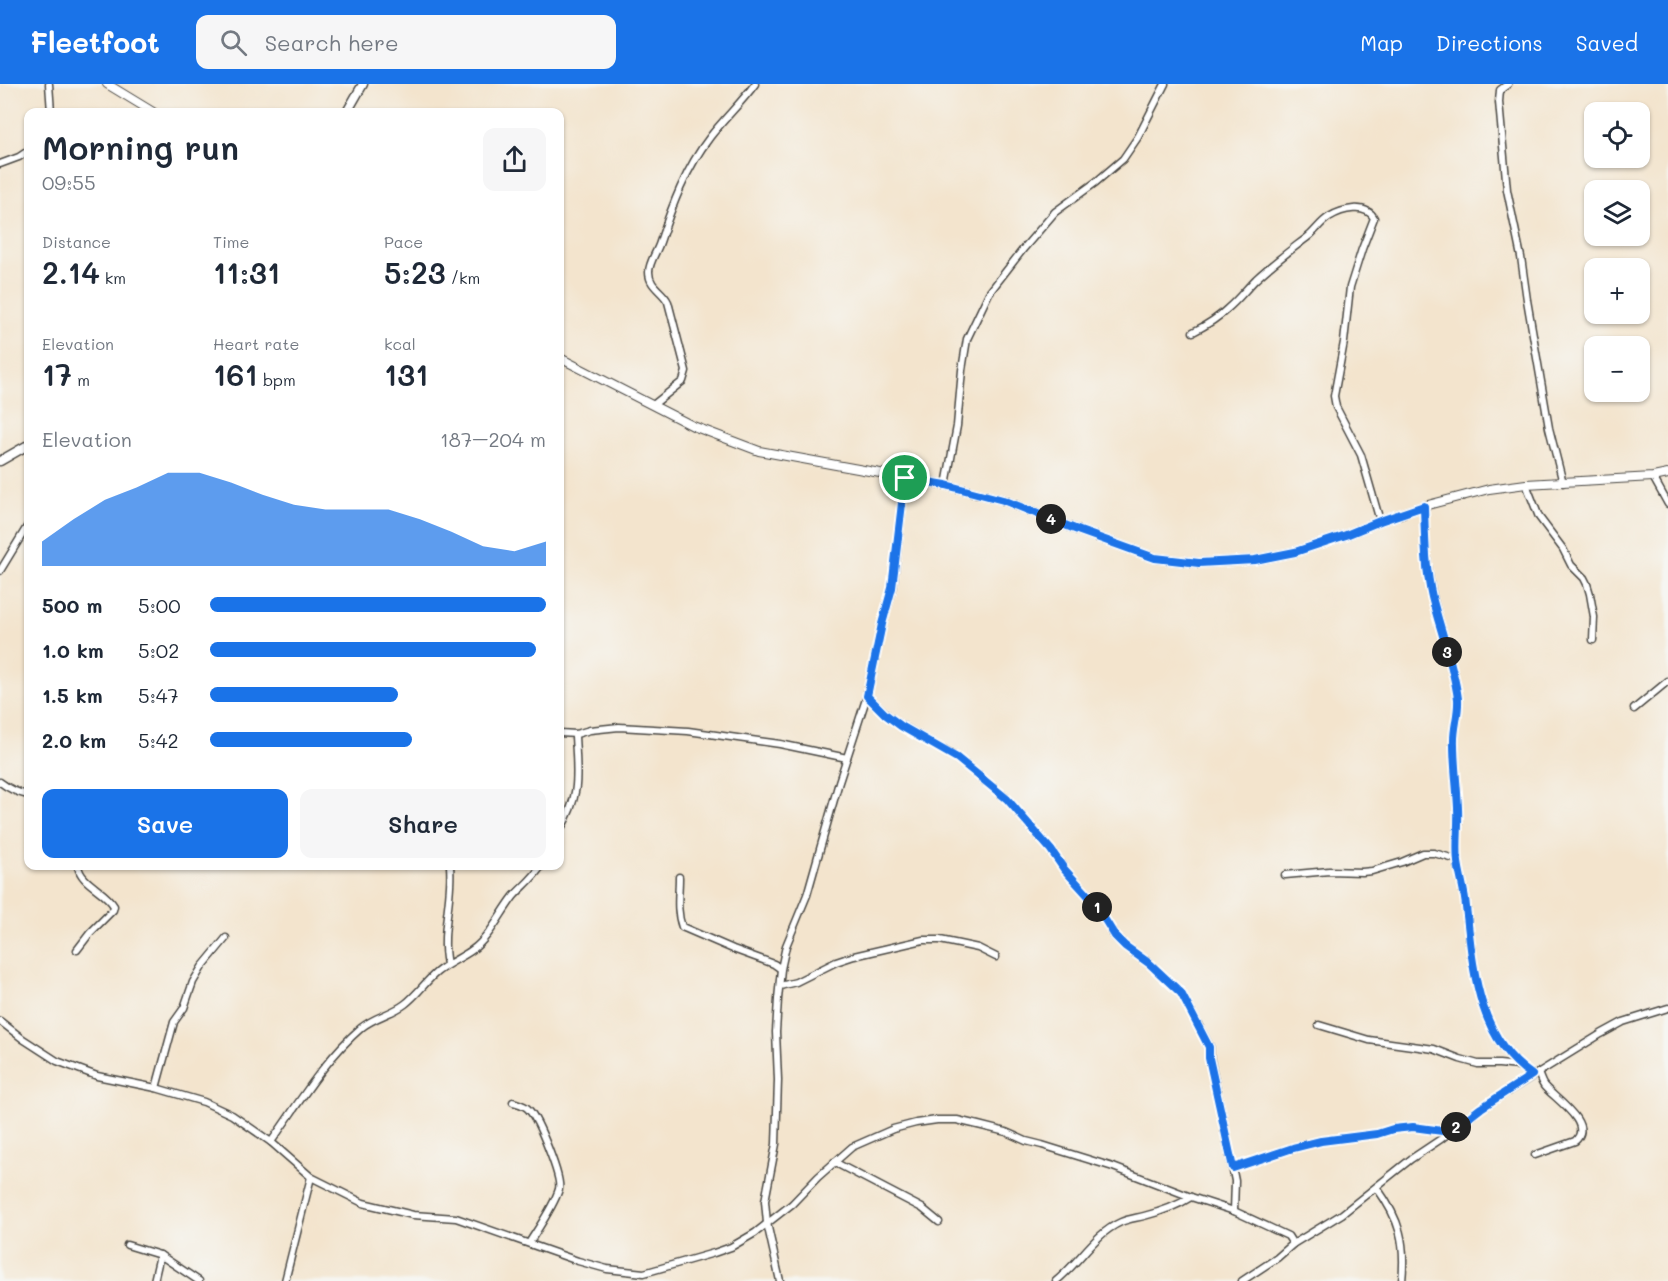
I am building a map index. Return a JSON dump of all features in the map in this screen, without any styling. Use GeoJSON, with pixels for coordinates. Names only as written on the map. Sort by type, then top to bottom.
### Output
{"type":"FeatureCollection","features":[{"type":"Feature","properties":{"kind":"main road"},"geometry":{"type":"LineString","coordinates":[[349,108],[363,84]]}},
{"type":"Feature","properties":{"kind":"main road"},"geometry":{"type":"LineString","coordinates":[[0,462],[24,447]]}},
{"type":"Feature","properties":{"kind":"street"},"geometry":{"type":"LineString","coordinates":[[49,84],[51,108]]}},
{"type":"Feature","properties":{"kind":"street"},"geometry":{"type":"LineString","coordinates":[[107,84],[146,108]]}},
{"type":"Feature","properties":{"kind":"street"},"geometry":{"type":"LineString","coordinates":[[653,405],[683,381],[686,371],[674,317],[666,297],[654,288],[649,273],[650,266],[673,205],[694,163],[708,139],[755,84]]}},
{"type":"Feature","properties":{"kind":"street"},"geometry":{"type":"LineString","coordinates":[[946,485],[957,426],[967,339],[989,293],[1055,212],[1123,159],[1138,137],[1164,84]]}},
{"type":"Feature","properties":{"kind":"street"},"geometry":{"type":"LineString","coordinates":[[1508,84],[1500,90],[1499,102],[1507,190],[1521,257],[1549,428],[1563,483]]}},
{"type":"Feature","properties":{"kind":"street"},"geometry":{"type":"LineString","coordinates":[[0,164],[24,154]]}},
{"type":"Feature","properties":{"kind":"street"},"geometry":{"type":"LineString","coordinates":[[1193,332],[1228,309],[1256,279],[1330,216],[1341,211],[1358,209],[1371,213],[1374,218],[1350,287],[1344,342],[1334,396],[1336,407],[1361,455],[1380,521]]}},
{"type":"Feature","properties":{"kind":"street"},"geometry":{"type":"LineString","coordinates":[[564,360],[693,426],[759,451],[946,485],[1003,500],[1155,558],[1199,563],[1255,560],[1295,552],[1424,506],[1489,489],[1526,484],[1653,477],[1668,474]]}},
{"type":"Feature","properties":{"kind":"street"},"geometry":{"type":"LineString","coordinates":[[1653,477],[1668,504]]}},
{"type":"Feature","properties":{"kind":"street"},"geometry":{"type":"LineString","coordinates":[[780,1281],[767,1223],[765,1201],[776,1144],[778,1080],[776,1032],[781,969],[786,946],[807,895],[867,696],[892,588],[905,478]]}},
{"type":"Feature","properties":{"kind":"street"},"geometry":{"type":"LineString","coordinates":[[1526,484],[1539,517],[1563,549],[1571,565],[1587,584],[1594,617],[1593,640]]}},
{"type":"Feature","properties":{"kind":"street"},"geometry":{"type":"LineString","coordinates":[[1424,506],[1432,594],[1458,701],[1454,742],[1458,860],[1474,973],[1489,1021],[1502,1045],[1519,1066]]}},
{"type":"Feature","properties":{"kind":"street"},"geometry":{"type":"LineString","coordinates":[[0,571],[24,532]]}},
{"type":"Feature","properties":{"kind":"street"},"geometry":{"type":"LineString","coordinates":[[1634,709],[1668,681]]}},
{"type":"Feature","properties":{"kind":"street"},"geometry":{"type":"LineString","coordinates":[[867,696],[901,726],[957,758],[999,791],[1094,902],[1115,936],[1181,993],[1209,1047],[1209,1058],[1233,1168],[1236,1191],[1234,1211]]}},
{"type":"Feature","properties":{"kind":"street"},"geometry":{"type":"LineString","coordinates":[[564,733],[576,734],[619,727],[688,731],[780,744],[847,758]]}},
{"type":"Feature","properties":{"kind":"street"},"geometry":{"type":"LineString","coordinates":[[564,822],[573,805],[576,788],[576,734]]}},
{"type":"Feature","properties":{"kind":"street"},"geometry":{"type":"LineString","coordinates":[[0,782],[24,794]]}},
{"type":"Feature","properties":{"kind":"street"},"geometry":{"type":"LineString","coordinates":[[1285,875],[1329,871],[1362,872],[1402,862],[1423,853],[1434,853],[1458,860]]}},
{"type":"Feature","properties":{"kind":"street"},"geometry":{"type":"LineString","coordinates":[[77,950],[113,910],[114,906],[108,898],[80,875],[79,870]]}},
{"type":"Feature","properties":{"kind":"street"},"geometry":{"type":"LineString","coordinates":[[447,964],[445,938],[451,890],[450,870]]}},
{"type":"Feature","properties":{"kind":"street"},"geometry":{"type":"LineString","coordinates":[[271,1142],[326,1063],[349,1039],[364,1025],[395,1011],[408,1002],[436,972],[473,950],[516,894],[538,870]]}},
{"type":"Feature","properties":{"kind":"street"},"geometry":{"type":"LineString","coordinates":[[679,877],[678,910],[682,927],[774,964],[781,969]]}},
{"type":"Feature","properties":{"kind":"street"},"geometry":{"type":"LineString","coordinates":[[156,1088],[174,1022],[184,1008],[193,982],[202,967],[226,938]]}},
{"type":"Feature","properties":{"kind":"street"},"geometry":{"type":"LineString","coordinates":[[780,986],[796,982],[836,962],[854,956],[923,940],[940,940],[978,948],[996,957]]}},
{"type":"Feature","properties":{"kind":"street"},"geometry":{"type":"LineString","coordinates":[[1242,1281],[1277,1258],[1293,1244],[1342,1214],[1411,1159],[1481,1108],[1565,1055],[1623,1022],[1668,1008]]}},
{"type":"Feature","properties":{"kind":"street"},"geometry":{"type":"LineString","coordinates":[[0,1021],[57,1061],[97,1076],[156,1088],[204,1102],[232,1115],[271,1142],[311,1177],[363,1203],[413,1215],[456,1218],[607,1269],[644,1273],[731,1247],[743,1241],[792,1204],[852,1147],[893,1129],[937,1120],[957,1120],[1006,1132],[1026,1142],[1113,1167],[1234,1211],[1288,1236],[1293,1244]]}},
{"type":"Feature","properties":{"kind":"street"},"geometry":{"type":"LineString","coordinates":[[1319,1025],[1369,1040],[1434,1049],[1478,1064],[1519,1066],[1535,1074],[1568,1109],[1580,1126],[1581,1132],[1580,1137],[1575,1141],[1535,1155]]}},
{"type":"Feature","properties":{"kind":"street"},"geometry":{"type":"LineString","coordinates":[[513,1102],[530,1111],[540,1127],[560,1183],[555,1198],[530,1243]]}},
{"type":"Feature","properties":{"kind":"street"},"geometry":{"type":"LineString","coordinates":[[1233,1168],[1321,1141],[1377,1134],[1393,1129],[1413,1127],[1450,1132]]}},
{"type":"Feature","properties":{"kind":"street"},"geometry":{"type":"LineString","coordinates":[[834,1162],[922,1208],[939,1221]]}},
{"type":"Feature","properties":{"kind":"street"},"geometry":{"type":"LineString","coordinates":[[285,1281],[311,1177]]}},
{"type":"Feature","properties":{"kind":"street"},"geometry":{"type":"LineString","coordinates":[[1377,1188],[1393,1214],[1402,1236],[1402,1281]]}},
{"type":"Feature","properties":{"kind":"street"},"geometry":{"type":"LineString","coordinates":[[1056,1281],[1101,1237],[1120,1222],[1170,1208],[1191,1197]]}},
{"type":"Feature","properties":{"kind":"street"},"geometry":{"type":"LineString","coordinates":[[127,1245],[160,1255],[199,1281]]}},
{"type":"Feature","properties":{"kind":"street"},"geometry":{"type":"LineString","coordinates":[[154,1281],[160,1255]]}},
{"type":"Feature","properties":{"kind":"route"},"geometry":{"type":"LineString","coordinates":[[905,478],[946,485],[1003,500],[1155,558],[1199,563],[1255,560],[1295,552],[1424,506],[1432,594],[1458,701],[1454,742],[1458,860],[1474,973],[1480,998],[1502,1045],[1519,1066],[1532,1075],[1481,1108],[1450,1132],[1413,1127],[1393,1129],[1377,1134],[1321,1141],[1233,1168],[1209,1058],[1209,1047],[1181,993],[1115,936],[1086,892],[999,791],[957,758],[901,726],[867,696],[892,588],[905,478]]}}]}
